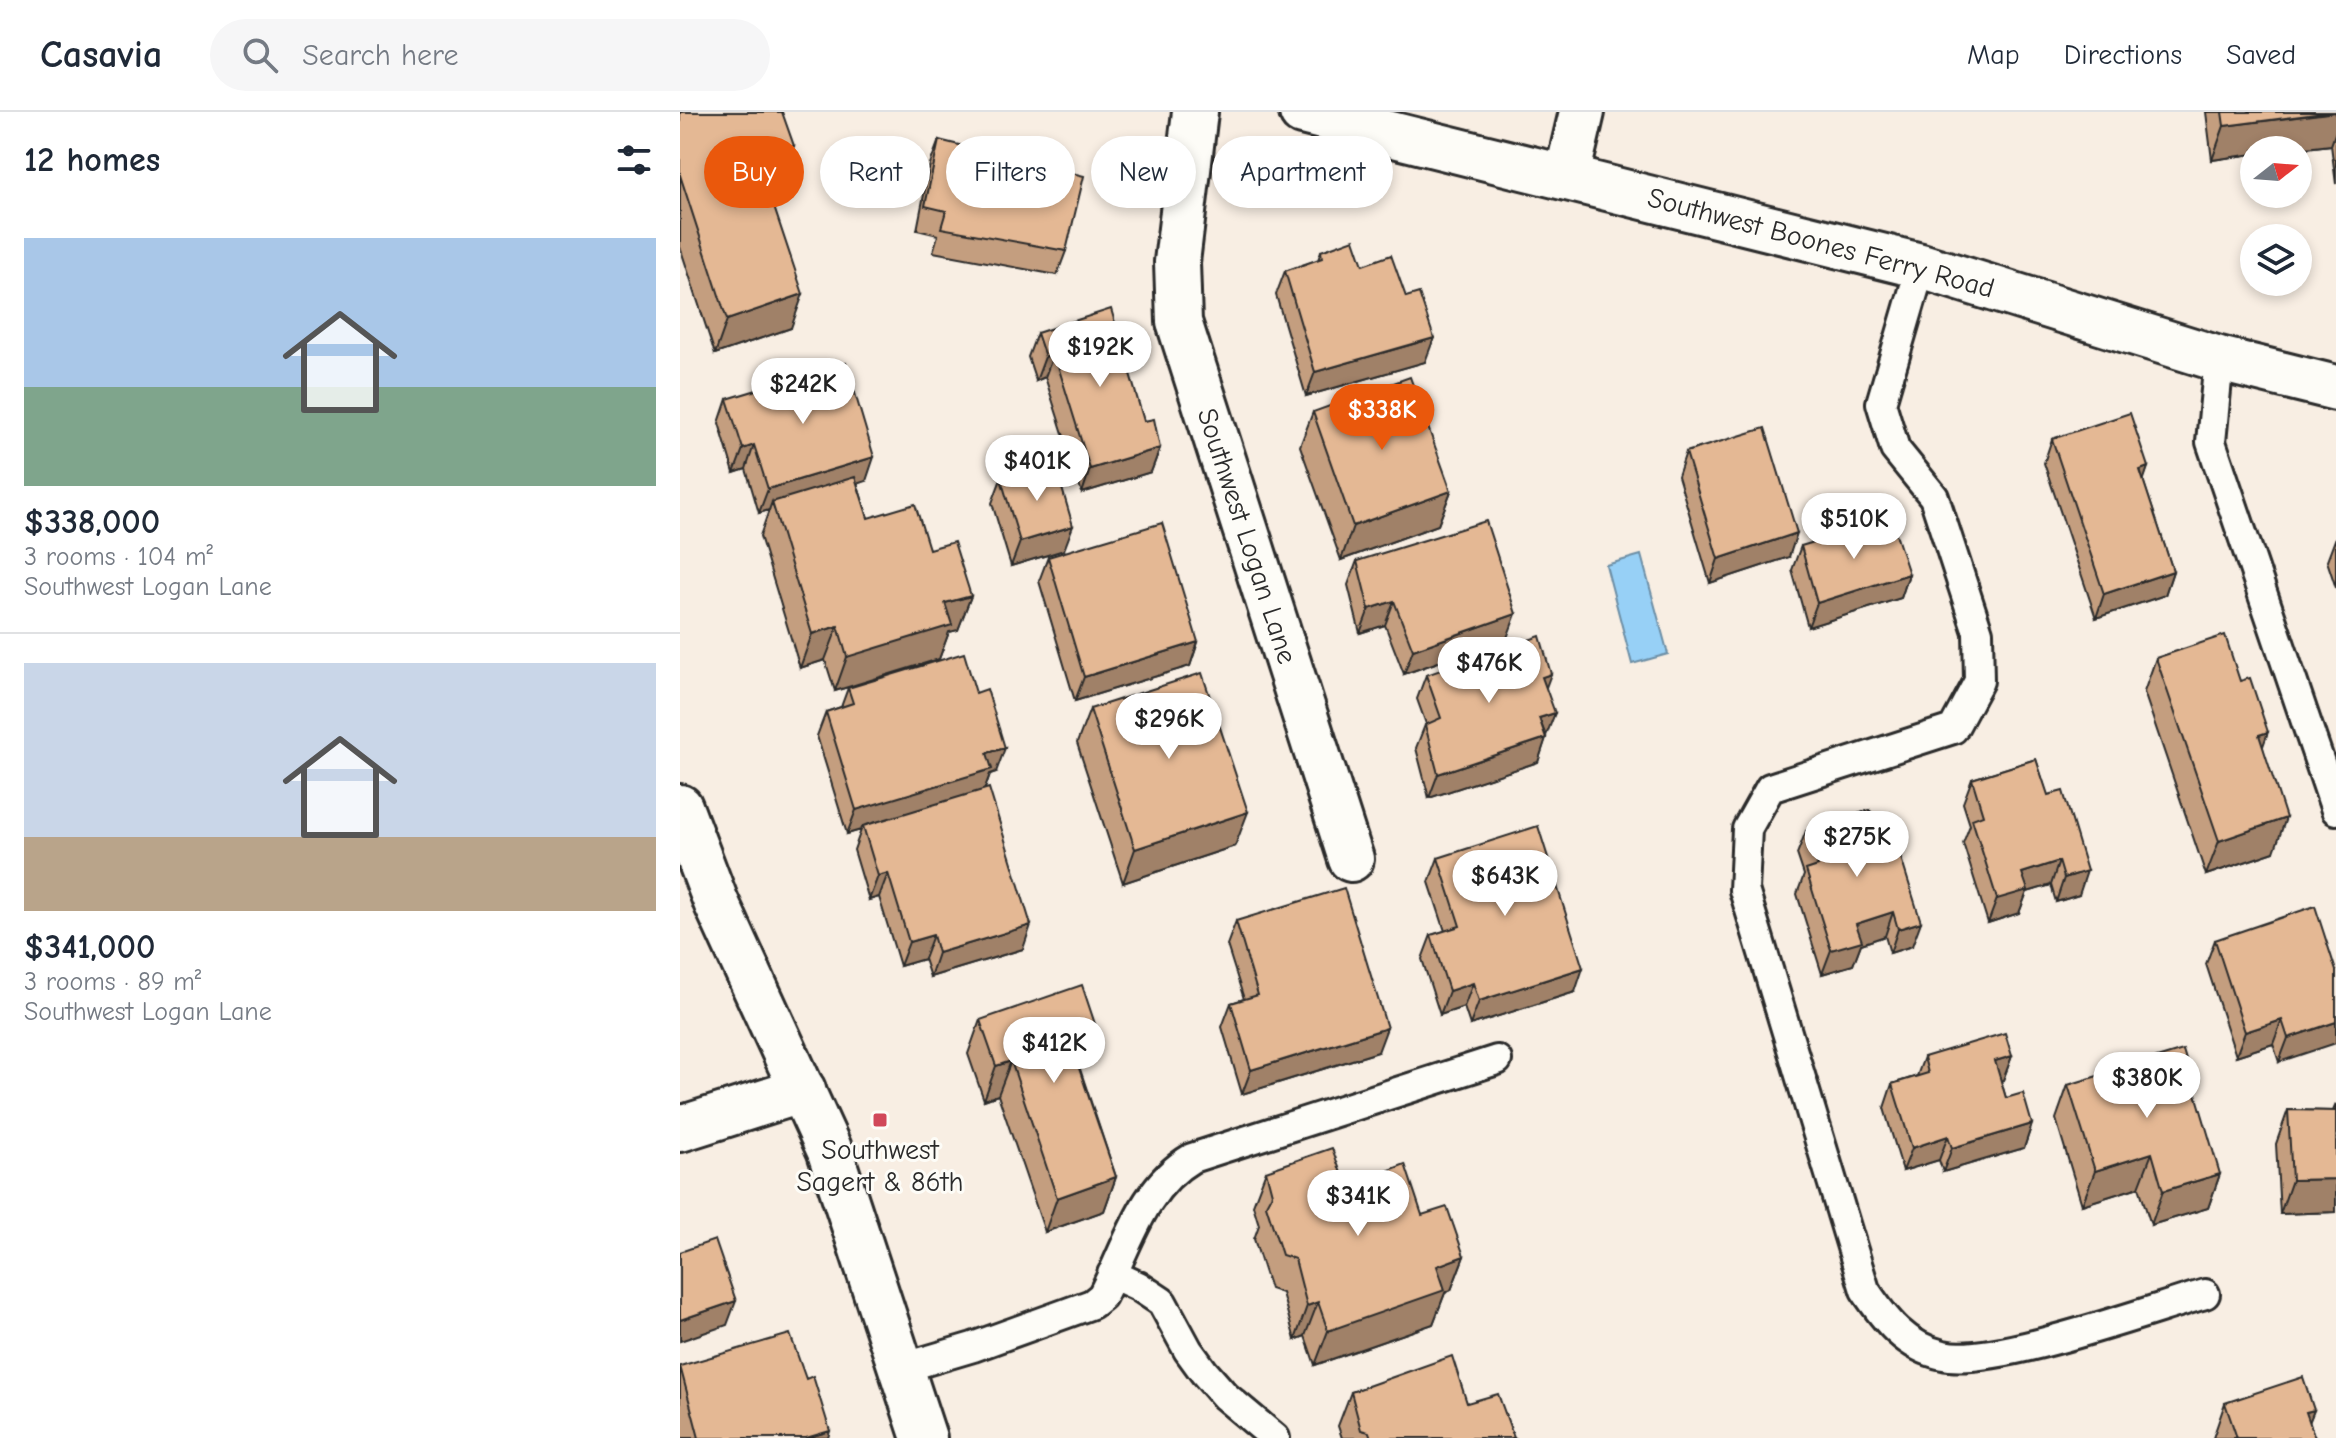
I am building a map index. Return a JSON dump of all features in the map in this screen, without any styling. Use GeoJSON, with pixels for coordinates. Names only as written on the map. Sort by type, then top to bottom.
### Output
{"type":"FeatureCollection","features":[{"type":"Feature","properties":{"kind":"main road","name":"Southwest Logan Lane"},"geometry":{"type":"LineString","coordinates":[[1195,112],[1177,262],[1179,322],[1351,859]]}},
{"type":"Feature","properties":{"kind":"main road","name":"Southwest Boones Ferry Road"},"geometry":{"type":"LineString","coordinates":[[1302,112],[1921,266],[2219,359],[2336,388]]}},
{"type":"Feature","properties":{"kind":"main road"},"geometry":{"type":"LineString","coordinates":[[1567,176],[1582,112]]}},
{"type":"Feature","properties":{"kind":"main road"},"geometry":{"type":"LineString","coordinates":[[680,807],[716,902],[803,1090],[838,1176],[924,1438]]}},
{"type":"Feature","properties":{"kind":"main road"},"geometry":{"type":"LineString","coordinates":[[680,1129],[803,1090]]}},
{"type":"Feature","properties":{"kind":"lane"},"geometry":{"type":"LineString","coordinates":[[1921,266],[1881,403],[1895,449],[1934,497],[1978,632],[1979,681],[1953,729],[1770,788],[1747,829],[1744,890],[1865,1290],[1887,1323],[1914,1344],[1944,1356],[1983,1357],[2205,1294]]}},
{"type":"Feature","properties":{"kind":"lane"},"geometry":{"type":"LineString","coordinates":[[2219,359],[2211,442],[2336,810]]}},
{"type":"Feature","properties":{"kind":"lane"},"geometry":{"type":"LineString","coordinates":[[902,1368],[973,1347],[1092,1304],[1102,1296],[1147,1204],[1169,1175],[1192,1158],[1497,1060]]}},
{"type":"Feature","properties":{"kind":"lane"},"geometry":{"type":"LineString","coordinates":[[1112,1274],[1162,1302],[1188,1350],[1204,1372],[1225,1396],[1275,1438]]}},
{"type":"Feature","properties":{"kind":"water"},"geometry":{"type":"Polygon","coordinates":[[[1641,555],[1668,654],[1632,664],[1606,565],[1641,555]]]}},
{"type":"Feature","properties":{"kind":"building"},"geometry":{"type":"Polygon","coordinates":[[[680,112],[782,112],[790,136],[704,136],[704,208],[774,208],[803,294],[727,320],[680,175],[680,112]]]}},
{"type":"Feature","properties":{"kind":"building"},"geometry":{"type":"Polygon","coordinates":[[[2222,112],[2332,112],[2224,126],[2222,112]]]}},
{"type":"Feature","properties":{"kind":"building"},"geometry":{"type":"Polygon","coordinates":[[[939,140],[946,142],[946,208],[1075,208],[1075,174],[1084,176],[1066,251],[941,228],[946,211],[930,207],[930,182],[939,140]]]}},
{"type":"Feature","properties":{"kind":"building"},"geometry":{"type":"Polygon","coordinates":[[[1354,239],[1363,265],[1391,255],[1406,297],[1419,293],[1434,338],[1315,372],[1285,271],[1322,258],[1321,251],[1354,239]]]}},
{"type":"Feature","properties":{"kind":"building"},"geometry":{"type":"Polygon","coordinates":[[[1111,309],[1144,421],[1154,419],[1160,448],[1090,469],[1054,353],[1045,357],[1037,333],[1111,309]]]}},
{"type":"Feature","properties":{"kind":"building"},"geometry":{"type":"Polygon","coordinates":[[[846,363],[874,457],[768,489],[754,445],[743,449],[727,399],[846,363]]]}},
{"type":"Feature","properties":{"kind":"building"},"geometry":{"type":"Polygon","coordinates":[[[1410,377],[1451,491],[1353,526],[1313,412],[1410,377]]]}},
{"type":"Feature","properties":{"kind":"building"},"geometry":{"type":"Polygon","coordinates":[[[2130,413],[2148,467],[2140,470],[2173,571],[2104,594],[2052,439],[2130,413]]]}},
{"type":"Feature","properties":{"kind":"building"},"geometry":{"type":"Polygon","coordinates":[[[1765,428],[1797,533],[1718,559],[1686,452],[1765,428]]]}},
{"type":"Feature","properties":{"kind":"building"},"geometry":{"type":"Polygon","coordinates":[[[1055,464],[1073,526],[1020,542],[1001,479],[1055,464]]]}},
{"type":"Feature","properties":{"kind":"building"},"geometry":{"type":"Polygon","coordinates":[[[855,477],[868,518],[915,504],[929,549],[954,542],[971,596],[945,603],[952,625],[847,657],[838,626],[812,634],[772,502],[855,477]]]}},
{"type":"Feature","properties":{"kind":"building"},"geometry":{"type":"Polygon","coordinates":[[[1891,519],[1909,574],[1817,603],[1801,546],[1891,519]]]}},
{"type":"Feature","properties":{"kind":"building"},"geometry":{"type":"Polygon","coordinates":[[[1486,521],[1516,614],[1413,650],[1394,601],[1369,609],[1357,561],[1486,521]]]}},
{"type":"Feature","properties":{"kind":"building"},"geometry":{"type":"Polygon","coordinates":[[[1162,523],[1198,642],[1084,677],[1048,557],[1162,523]]]}},
{"type":"Feature","properties":{"kind":"building"},"geometry":{"type":"Polygon","coordinates":[[[2225,635],[2240,681],[2250,678],[2268,732],[2259,735],[2286,818],[2219,841],[2156,658],[2225,635]]]}},
{"type":"Feature","properties":{"kind":"building"},"geometry":{"type":"Polygon","coordinates":[[[1540,636],[1551,674],[1542,677],[1555,713],[1539,718],[1546,738],[1438,774],[1425,725],[1441,718],[1426,675],[1540,636]]]}},
{"type":"Feature","properties":{"kind":"building"},"geometry":{"type":"Polygon","coordinates":[[[964,653],[976,693],[987,689],[1005,748],[987,753],[992,769],[856,810],[826,712],[853,703],[848,688],[964,653]]]}},
{"type":"Feature","properties":{"kind":"building"},"geometry":{"type":"Polygon","coordinates":[[[1202,673],[1248,812],[1135,849],[1090,709],[1202,673]]]}},
{"type":"Feature","properties":{"kind":"building"},"geometry":{"type":"Polygon","coordinates":[[[2036,759],[2048,795],[2063,791],[2087,871],[2064,878],[2059,861],[2022,873],[2028,890],[1997,899],[1972,819],[1983,815],[1972,779],[2036,759]]]}},
{"type":"Feature","properties":{"kind":"building"},"geometry":{"type":"Polygon","coordinates":[[[989,788],[1031,925],[938,953],[933,935],[909,942],[888,873],[878,876],[863,826],[989,788]]]}},
{"type":"Feature","properties":{"kind":"building"},"geometry":{"type":"Polygon","coordinates":[[[1870,810],[1881,846],[1896,842],[1921,922],[1898,929],[1893,912],[1856,924],[1862,941],[1831,950],[1806,870],[1818,866],[1806,831],[1870,810]]]}},
{"type":"Feature","properties":{"kind":"building"},"geometry":{"type":"Polygon","coordinates":[[[1538,826],[1583,968],[1479,1001],[1473,983],[1449,991],[1431,935],[1460,926],[1438,858],[1538,826]]]}},
{"type":"Feature","properties":{"kind":"building"},"geometry":{"type":"Polygon","coordinates":[[[1344,888],[1387,1028],[1251,1070],[1231,1003],[1258,995],[1236,921],[1344,888]]]}},
{"type":"Feature","properties":{"kind":"building"},"geometry":{"type":"Polygon","coordinates":[[[2315,906],[2336,971],[2336,1022],[2288,1038],[2282,1020],[2245,1032],[2215,940],[2315,906]]]}},
{"type":"Feature","properties":{"kind":"building"},"geometry":{"type":"Polygon","coordinates":[[[1082,985],[1096,1027],[1068,1036],[1116,1177],[1057,1198],[1011,1061],[996,1066],[980,1020],[1082,985]]]}},
{"type":"Feature","properties":{"kind":"building"},"geometry":{"type":"Polygon","coordinates":[[[2005,1033],[2012,1056],[1995,1061],[2006,1098],[2023,1093],[2032,1124],[1952,1148],[1948,1136],[1912,1148],[1892,1084],[1928,1073],[1924,1057],[2005,1033]]]}},
{"type":"Feature","properties":{"kind":"building"},"geometry":{"type":"Polygon","coordinates":[[[2183,1050],[2220,1174],[2163,1191],[2152,1153],[2095,1171],[2068,1085],[2183,1050]]]}},
{"type":"Feature","properties":{"kind":"building"},"geometry":{"type":"Polygon","coordinates":[[[2288,1110],[2336,1111],[2336,1179],[2292,1180],[2288,1110]]]}},
{"type":"Feature","properties":{"kind":"building"},"geometry":{"type":"Polygon","coordinates":[[[1332,1148],[1346,1187],[1405,1164],[1422,1215],[1447,1207],[1464,1256],[1437,1266],[1445,1290],[1328,1331],[1318,1302],[1307,1306],[1295,1259],[1282,1255],[1266,1205],[1272,1194],[1266,1171],[1332,1148]]]}},
{"type":"Feature","properties":{"kind":"building"},"geometry":{"type":"Polygon","coordinates":[[[715,1240],[736,1301],[680,1320],[680,1252],[715,1240]]]}},
{"type":"Feature","properties":{"kind":"building"},"geometry":{"type":"Polygon","coordinates":[[[790,1334],[806,1379],[813,1376],[830,1431],[806,1438],[699,1438],[680,1366],[790,1334]]]}},
{"type":"Feature","properties":{"kind":"building"},"geometry":{"type":"Polygon","coordinates":[[[1452,1356],[1467,1403],[1498,1394],[1514,1438],[1371,1438],[1369,1432],[1361,1430],[1351,1392],[1452,1356]]]}},
{"type":"Feature","properties":{"kind":"building"},"geometry":{"type":"Polygon","coordinates":[[[2303,1377],[2314,1410],[2306,1412],[2315,1438],[2237,1438],[2225,1403],[2303,1377]]]}},
{"type":"Feature","properties":{"kind":"place","name":"Southwest Sagert & 86th"},"geometry":{"type":"Point","coordinates":[880,1120]}}]}
